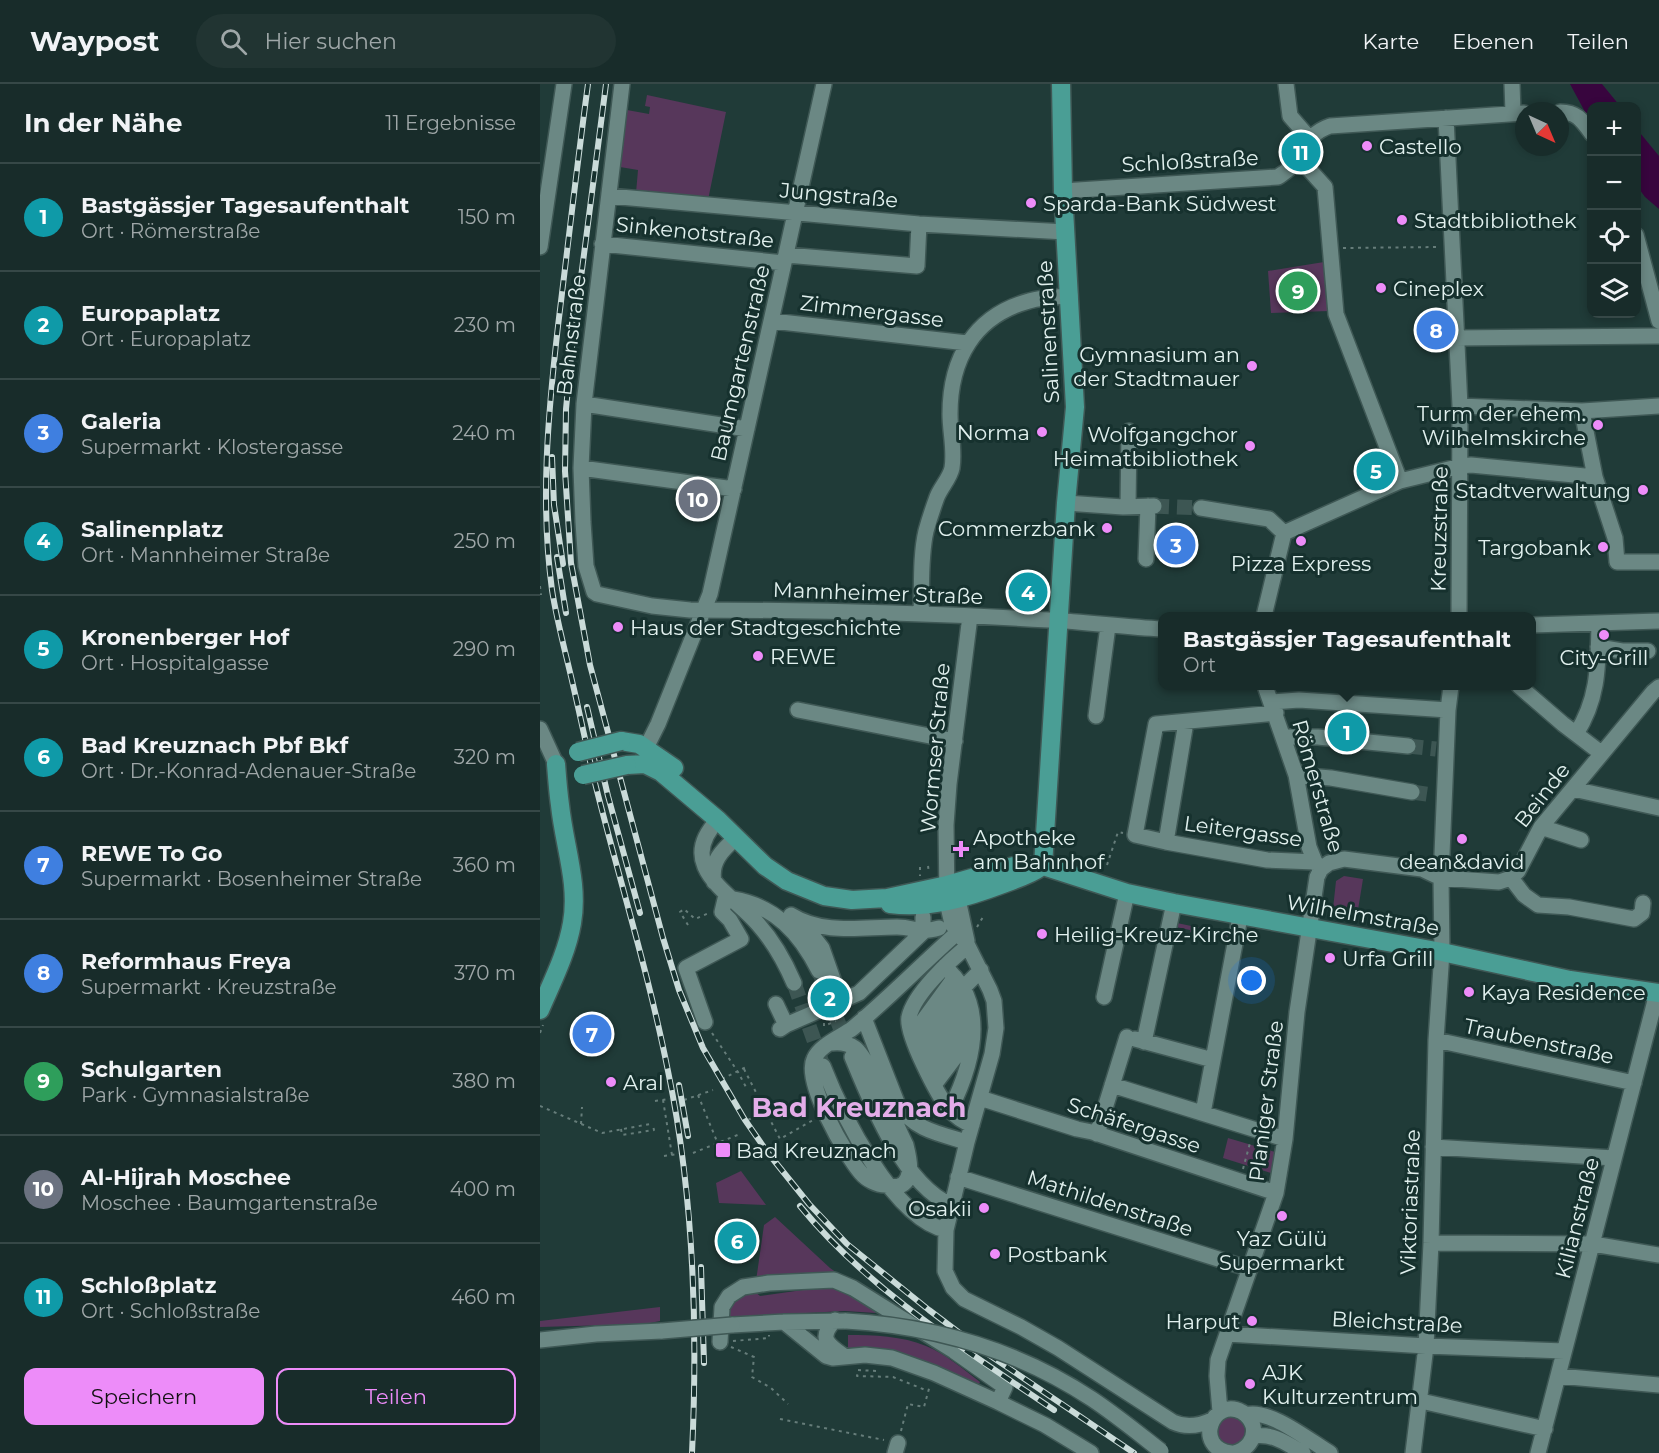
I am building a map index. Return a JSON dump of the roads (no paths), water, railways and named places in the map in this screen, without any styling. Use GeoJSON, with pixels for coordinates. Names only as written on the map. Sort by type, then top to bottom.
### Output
{"type":"FeatureCollection","features":[{"type":"Feature","properties":{"kind":"main road","name":"Salinenstraße"},"geometry":{"type":"LineString","coordinates":[[1043,866],[1066,503],[1075,407],[1063,191],[1061,84]]}},
{"type":"Feature","properties":{"kind":"main road","name":"Wilhelmstraße"},"geometry":{"type":"LineString","coordinates":[[548,761],[621,741],[634,742],[646,748],[681,775],[707,803],[718,820]]}},
{"type":"Feature","properties":{"kind":"main road"},"geometry":{"type":"LineString","coordinates":[[548,761],[583,775]]}},
{"type":"Feature","properties":{"kind":"main road"},"geometry":{"type":"LineString","coordinates":[[540,1010],[565,949],[572,924],[574,892],[559,790],[548,761]]}},
{"type":"Feature","properties":{"kind":"main road"},"geometry":{"type":"LineString","coordinates":[[559,790],[583,775],[627,765],[638,763],[656,769]]}},
{"type":"Feature","properties":{"kind":"main road","name":"Wilhelmstraße"},"geometry":{"type":"LineString","coordinates":[[656,769],[718,820],[770,870],[798,887],[838,899],[915,906],[1024,876],[1062,873]]}},
{"type":"Feature","properties":{"kind":"main road","name":"Wilhelmstraße"},"geometry":{"type":"LineString","coordinates":[[950,895],[1014,866],[1043,866],[1127,893],[1240,917],[1442,952],[1570,980],[1658,993]]}},
{"type":"Feature","properties":{"kind":"main road","name":"Wilhelmstraße"},"geometry":{"type":"LineString","coordinates":[[1024,876],[1043,866]]}},
{"type":"Feature","properties":{"kind":"street"},"geometry":{"type":"LineString","coordinates":[[540,247],[564,84]]}},
{"type":"Feature","properties":{"kind":"street","name":"Bahnstraße"},"geometry":{"type":"LineString","coordinates":[[594,592],[586,566],[581,468],[584,404],[622,84]]}},
{"type":"Feature","properties":{"kind":"street","name":"Baumgartenstraße"},"geometry":{"type":"LineString","coordinates":[[646,748],[658,724],[710,594],[824,84]]}},
{"type":"Feature","properties":{"kind":"street"},"geometry":{"type":"LineString","coordinates":[[1286,84],[1290,116],[1310,139]]}},
{"type":"Feature","properties":{"kind":"street"},"geometry":{"type":"LineString","coordinates":[[1512,84],[1516,102]]}},
{"type":"Feature","properties":{"kind":"street"},"geometry":{"type":"LineString","coordinates":[[1569,112],[1587,126]]}},
{"type":"Feature","properties":{"kind":"street","name":"Schloßstraße"},"geometry":{"type":"LineString","coordinates":[[1063,191],[1278,177],[1290,168],[1318,130],[1330,126],[1515,113]]}},
{"type":"Feature","properties":{"kind":"street","name":"Kreuzstraße"},"geometry":{"type":"LineString","coordinates":[[1446,118],[1460,406],[1459,612]]}},
{"type":"Feature","properties":{"kind":"street"},"geometry":{"type":"LineString","coordinates":[[1298,157],[1325,187],[1336,314],[1401,481]]}},
{"type":"Feature","properties":{"kind":"street","name":"Jungstraße"},"geometry":{"type":"LineString","coordinates":[[609,196],[919,224],[1066,232]]}},
{"type":"Feature","properties":{"kind":"street","name":"Sinkenotstraße"},"geometry":{"type":"LineString","coordinates":[[602,244],[785,259],[917,266],[919,224]]}},
{"type":"Feature","properties":{"kind":"street"},"geometry":{"type":"LineString","coordinates":[[1641,253],[1658,315]]}},
{"type":"Feature","properties":{"kind":"street"},"geometry":{"type":"LineString","coordinates":[[921,613],[926,533],[937,497],[951,470],[953,442],[950,416],[951,392],[955,371],[967,344],[982,327],[1002,312],[1028,301],[1070,296]]}},
{"type":"Feature","properties":{"kind":"street","name":"Zimmergasse"},"geometry":{"type":"LineString","coordinates":[[772,321],[967,344]]}},
{"type":"Feature","properties":{"kind":"street"},"geometry":{"type":"LineString","coordinates":[[1455,338],[1659,336]]}},
{"type":"Feature","properties":{"kind":"street"},"geometry":{"type":"LineString","coordinates":[[584,404],[747,429]]}},
{"type":"Feature","properties":{"kind":"street"},"geometry":{"type":"LineString","coordinates":[[1460,406],[1582,411],[1659,406]]}},
{"type":"Feature","properties":{"kind":"street"},"geometry":{"type":"LineString","coordinates":[[1582,411],[1595,477],[1615,538],[1617,562],[1659,562]]}},
{"type":"Feature","properties":{"kind":"street"},"geometry":{"type":"LineString","coordinates":[[1128,507],[1129,431]]}},
{"type":"Feature","properties":{"kind":"street"},"geometry":{"type":"LineString","coordinates":[[1284,533],[1401,481],[1461,466],[1471,465],[1595,477]]}},
{"type":"Feature","properties":{"kind":"street"},"geometry":{"type":"LineString","coordinates":[[581,468],[734,489]]}},
{"type":"Feature","properties":{"kind":"street"},"geometry":{"type":"LineString","coordinates":[[1066,503],[1128,507],[1151,506],[1146,560]]}},
{"type":"Feature","properties":{"kind":"street"},"geometry":{"type":"LineString","coordinates":[[1201,508],[1269,519],[1284,533]]}},
{"type":"Feature","properties":{"kind":"street"},"geometry":{"type":"LineString","coordinates":[[1265,612],[1284,533]]}},
{"type":"Feature","properties":{"kind":"street","name":"Mannheimer Straße"},"geometry":{"type":"LineString","coordinates":[[594,592],[652,606],[705,610],[921,613],[1059,620],[1158,629]]}},
{"type":"Feature","properties":{"kind":"street","name":"Wormser Straße"},"geometry":{"type":"LineString","coordinates":[[950,895],[946,825],[969,616]]}},
{"type":"Feature","properties":{"kind":"street"},"geometry":{"type":"LineString","coordinates":[[1536,625],[1659,621]]}},
{"type":"Feature","properties":{"kind":"street"},"geometry":{"type":"LineString","coordinates":[[1576,734],[1593,702],[1599,623]]}},
{"type":"Feature","properties":{"kind":"street"},"geometry":{"type":"LineString","coordinates":[[1096,716],[1108,626]]}},
{"type":"Feature","properties":{"kind":"street"},"geometry":{"type":"LineString","coordinates":[[1598,647],[1622,651],[1648,651]]}},
{"type":"Feature","properties":{"kind":"street","name":"Beinde"},"geometry":{"type":"LineString","coordinates":[[1511,878],[1518,871],[1541,827],[1601,753],[1659,687]]}},
{"type":"Feature","properties":{"kind":"street","name":"Römerstraße"},"geometry":{"type":"LineString","coordinates":[[1267,690],[1296,775],[1309,847],[1318,866]]}},
{"type":"Feature","properties":{"kind":"street"},"geometry":{"type":"LineString","coordinates":[[1450,690],[1441,750],[1439,796],[1441,879],[1499,882],[1511,878],[1524,896],[1538,905],[1569,907],[1634,919],[1642,908]]}},
{"type":"Feature","properties":{"kind":"street"},"geometry":{"type":"LineString","coordinates":[[1524,690],[1601,753]]}},
{"type":"Feature","properties":{"kind":"street"},"geometry":{"type":"LineString","coordinates":[[1274,708],[1299,700],[1448,710]]}},
{"type":"Feature","properties":{"kind":"street","name":"Römerstraße"},"geometry":{"type":"LineString","coordinates":[[1135,835],[1156,724],[1186,722],[1274,708]]}},
{"type":"Feature","properties":{"kind":"street"},"geometry":{"type":"LineString","coordinates":[[798,710],[955,741]]}},
{"type":"Feature","properties":{"kind":"street"},"geometry":{"type":"LineString","coordinates":[[1166,842],[1186,722]]}},
{"type":"Feature","properties":{"kind":"street"},"geometry":{"type":"LineString","coordinates":[[540,729],[548,761]]}},
{"type":"Feature","properties":{"kind":"street"},"geometry":{"type":"LineString","coordinates":[[1284,737],[1318,737],[1408,746]]}},
{"type":"Feature","properties":{"kind":"street"},"geometry":{"type":"LineString","coordinates":[[646,748],[656,769]]}},
{"type":"Feature","properties":{"kind":"street"},"geometry":{"type":"LineString","coordinates":[[1296,775],[1331,778],[1412,792]]}},
{"type":"Feature","properties":{"kind":"street"},"geometry":{"type":"LineString","coordinates":[[1573,789],[1659,808]]}},
{"type":"Feature","properties":{"kind":"street"},"geometry":{"type":"LineString","coordinates":[[718,820],[706,836],[703,852],[705,868],[714,882],[757,922],[778,951],[794,984]]}},
{"type":"Feature","properties":{"kind":"street"},"geometry":{"type":"LineString","coordinates":[[1541,827],[1581,840]]}},
{"type":"Feature","properties":{"kind":"street","name":"Leitergasse"},"geometry":{"type":"LineString","coordinates":[[1135,835],[1267,860],[1318,866],[1335,860],[1344,860],[1422,869],[1441,879]]}},
{"type":"Feature","properties":{"kind":"street"},"geometry":{"type":"LineString","coordinates":[[714,882],[714,866],[718,856],[736,838]]}},
{"type":"Feature","properties":{"kind":"street","name":"Planiger Straße"},"geometry":{"type":"LineString","coordinates":[[1216,1416],[1217,1368],[1276,1193],[1285,1139],[1297,1012],[1318,866]]}},
{"type":"Feature","properties":{"kind":"street","name":"Viktoriastraße"},"geometry":{"type":"LineString","coordinates":[[1413,1453],[1426,1346],[1436,1040],[1442,952],[1441,879]]}},
{"type":"Feature","properties":{"kind":"street"},"geometry":{"type":"LineString","coordinates":[[1104,997],[1127,893]]}},
{"type":"Feature","properties":{"kind":"street"},"geometry":{"type":"LineString","coordinates":[[950,895],[952,924],[968,946]]}},
{"type":"Feature","properties":{"kind":"street"},"geometry":{"type":"LineString","coordinates":[[950,895],[968,946],[981,970],[993,1001],[996,1028],[992,1054],[967,1142],[946,1230],[945,1271],[953,1288],[964,1299],[1022,1327],[1058,1348],[1178,1425],[1198,1425],[1231,1409],[1246,1415],[1258,1414],[1272,1418],[1330,1453]]}},
{"type":"Feature","properties":{"kind":"street"},"geometry":{"type":"LineString","coordinates":[[730,897],[753,903],[768,910],[781,920],[802,943],[819,971]]}},
{"type":"Feature","properties":{"kind":"street"},"geometry":{"type":"LineString","coordinates":[[705,1022],[686,968],[741,939],[722,912],[730,897]]}},
{"type":"Feature","properties":{"kind":"street"},"geometry":{"type":"LineString","coordinates":[[1144,1042],[1174,903]]}},
{"type":"Feature","properties":{"kind":"street"},"geometry":{"type":"LineString","coordinates":[[757,922],[760,914],[768,910]]}},
{"type":"Feature","properties":{"kind":"street"},"geometry":{"type":"LineString","coordinates":[[1203,1113],[1240,917]]}},
{"type":"Feature","properties":{"kind":"street"},"geometry":{"type":"LineString","coordinates":[[830,1023],[836,1004],[822,948],[797,919],[822,927],[923,925],[939,928]]}},
{"type":"Feature","properties":{"kind":"street"},"geometry":{"type":"LineString","coordinates":[[776,1004],[783,1027],[859,993],[923,925]]}},
{"type":"Feature","properties":{"kind":"street"},"geometry":{"type":"LineString","coordinates":[[832,1043],[840,1042],[854,1047],[866,1062],[906,1145],[909,1157],[908,1178],[898,1186],[880,1185],[862,1174],[826,1113],[814,1087],[812,1066],[819,1051],[864,1018],[957,933]]}},
{"type":"Feature","properties":{"kind":"street"},"geometry":{"type":"LineString","coordinates":[[929,1073],[960,990],[968,946]]}},
{"type":"Feature","properties":{"kind":"street"},"geometry":{"type":"LineString","coordinates":[[929,1073],[960,990],[981,970]]}},
{"type":"Feature","properties":{"kind":"street"},"geometry":{"type":"LineString","coordinates":[[929,1073],[962,1083],[970,1058],[972,1035],[960,990]]}},
{"type":"Feature","properties":{"kind":"street"},"geometry":{"type":"LineString","coordinates":[[960,990],[922,993],[909,1014],[908,1021],[929,1073],[960,1119],[972,1125]]}},
{"type":"Feature","properties":{"kind":"street","name":"Kilianstraße"},"geometry":{"type":"LineString","coordinates":[[1539,1453],[1658,993]]}},
{"type":"Feature","properties":{"kind":"street"},"geometry":{"type":"LineString","coordinates":[[864,1018],[898,1105],[905,1116],[924,1129],[967,1142]]}},
{"type":"Feature","properties":{"kind":"street"},"geometry":{"type":"LineString","coordinates":[[929,1073],[972,1035]]}},
{"type":"Feature","properties":{"kind":"street"},"geometry":{"type":"LineString","coordinates":[[1097,1134],[1112,1085],[1123,1036],[1213,1060]]}},
{"type":"Feature","properties":{"kind":"street","name":"Traubenstraße"},"geometry":{"type":"LineString","coordinates":[[1436,1040],[1634,1083]]}},
{"type":"Feature","properties":{"kind":"street"},"geometry":{"type":"LineString","coordinates":[[852,1057],[881,1122],[909,1167],[928,1192],[951,1205]]}},
{"type":"Feature","properties":{"kind":"street"},"geometry":{"type":"LineString","coordinates":[[823,1066],[842,1111],[890,1186],[912,1210],[938,1228],[946,1230]]}},
{"type":"Feature","properties":{"kind":"street"},"geometry":{"type":"LineString","coordinates":[[1112,1085],[1285,1139]]}},
{"type":"Feature","properties":{"kind":"street","name":"Schäfergasse"},"geometry":{"type":"LineString","coordinates":[[980,1098],[1276,1193]]}},
{"type":"Feature","properties":{"kind":"street"},"geometry":{"type":"LineString","coordinates":[[1433,1147],[1614,1158]]}},
{"type":"Feature","properties":{"kind":"street","name":"Mathildenstraße"},"geometry":{"type":"LineString","coordinates":[[958,1177],[1250,1269]]}},
{"type":"Feature","properties":{"kind":"street"},"geometry":{"type":"LineString","coordinates":[[1431,1243],[1593,1244],[1659,1255]]}},
{"type":"Feature","properties":{"kind":"street"},"geometry":{"type":"LineString","coordinates":[[720,1342],[722,1307],[729,1296],[742,1287],[778,1282],[834,1280],[853,1288],[924,1332],[1005,1387],[998,1402]]}},
{"type":"Feature","properties":{"kind":"street"},"geometry":{"type":"LineString","coordinates":[[841,1320],[827,1328],[825,1338],[829,1346],[844,1356]]}},
{"type":"Feature","properties":{"kind":"street"},"geometry":{"type":"LineString","coordinates":[[540,1334],[662,1331],[841,1320],[924,1329],[975,1342],[1047,1372],[1113,1413],[1163,1452]]}},
{"type":"Feature","properties":{"kind":"street"},"geometry":{"type":"LineString","coordinates":[[784,1322],[826,1356],[865,1355],[892,1358],[998,1402],[1045,1425],[1091,1453]]}},
{"type":"Feature","properties":{"kind":"street"},"geometry":{"type":"LineString","coordinates":[[540,1340],[596,1334]]}},
{"type":"Feature","properties":{"kind":"street","name":"Bleichstraße"},"geometry":{"type":"LineString","coordinates":[[1227,1334],[1426,1346],[1564,1351]]}},
{"type":"Feature","properties":{"kind":"street"},"geometry":{"type":"LineString","coordinates":[[1558,1377],[1659,1385]]}},
{"type":"Feature","properties":{"kind":"street"},"geometry":{"type":"LineString","coordinates":[[1138,1401],[1162,1424],[1175,1432],[1222,1451],[1235,1453],[1249,1444],[1253,1436],[1252,1424],[1246,1415]]}},
{"type":"Feature","properties":{"kind":"street"},"geometry":{"type":"LineString","coordinates":[[1420,1401],[1545,1429]]}},
{"type":"Feature","properties":{"kind":"street"},"geometry":{"type":"LineString","coordinates":[[1210,1445],[1209,1430],[1216,1416]]}},
{"type":"Feature","properties":{"kind":"street"},"geometry":{"type":"LineString","coordinates":[[1253,1436],[1276,1437],[1303,1453]]}},
{"type":"Feature","properties":{"kind":"tunnel"},"geometry":{"type":"LineString","coordinates":[[1154,506],[1201,508]]}},
{"type":"Feature","properties":{"kind":"tunnel"},"geometry":{"type":"LineString","coordinates":[[1408,746],[1436,749]]}},
{"type":"Feature","properties":{"kind":"tunnel"},"geometry":{"type":"LineString","coordinates":[[1412,792],[1433,795]]}},
{"type":"Feature","properties":{"kind":"tunnel"},"geometry":{"type":"LineString","coordinates":[[819,971],[847,1046]]}},
{"type":"Feature","properties":{"kind":"tunnel"},"geometry":{"type":"LineString","coordinates":[[794,983],[822,1063]]}},
{"type":"Feature","properties":{"kind":"railway"},"geometry":{"type":"LineString","coordinates":[[588,84],[551,392],[546,491],[548,557],[559,626],[596,787],[652,999],[677,1118],[689,1213],[692,1261],[694,1309],[692,1453]]}},
{"type":"Feature","properties":{"kind":"railway"},"geometry":{"type":"LineString","coordinates":[[606,84],[566,409],[565,471],[571,563],[590,665],[679,990],[703,1048],[745,1120],[809,1204],[847,1244],[982,1350],[1134,1453]]}},
{"type":"Feature","properties":{"kind":"railway"},"geometry":{"type":"LineString","coordinates":[[552,457],[554,505],[563,564]]}},
{"type":"Feature","properties":{"kind":"railway"},"geometry":{"type":"LineString","coordinates":[[557,557],[566,613]]}},
{"type":"Feature","properties":{"kind":"railway"},"geometry":{"type":"LineString","coordinates":[[587,707],[608,796],[640,913]]}},
{"type":"Feature","properties":{"kind":"railway"},"geometry":{"type":"LineString","coordinates":[[679,1085],[688,1136]]}},
{"type":"Feature","properties":{"kind":"railway"},"geometry":{"type":"LineString","coordinates":[[800,1206],[856,1265],[919,1317],[1054,1410]]}},
{"type":"Feature","properties":{"kind":"railway"},"geometry":{"type":"LineString","coordinates":[[701,1267],[704,1363]]}},
{"type":"Feature","properties":{"kind":"place","name":"Castello"},"geometry":{"type":"Point","coordinates":[1367,146]}},
{"type":"Feature","properties":{"kind":"place","name":"Schloßplatz"},"geometry":{"type":"Point","coordinates":[1301,152]}},
{"type":"Feature","properties":{"kind":"place","name":"Sparda-Bank Südwest"},"geometry":{"type":"Point","coordinates":[1031,203]}},
{"type":"Feature","properties":{"kind":"place","name":"Stadtbibliothek"},"geometry":{"type":"Point","coordinates":[1402,220]}},
{"type":"Feature","properties":{"kind":"place","name":"Cineplex"},"geometry":{"type":"Point","coordinates":[1381,288]}},
{"type":"Feature","properties":{"kind":"place","name":"Schulgarten"},"geometry":{"type":"Point","coordinates":[1298,291]}},
{"type":"Feature","properties":{"kind":"place","name":"Reformhaus Freya"},"geometry":{"type":"Point","coordinates":[1436,330]}},
{"type":"Feature","properties":{"kind":"place","name":"Gymnasium an der Stadtmauer"},"geometry":{"type":"Point","coordinates":[1252,366]}},
{"type":"Feature","properties":{"kind":"place","name":"Turm der ehem. Wilhelmskirche"},"geometry":{"type":"Point","coordinates":[1598,425]}},
{"type":"Feature","properties":{"kind":"place","name":"Norma"},"geometry":{"type":"Point","coordinates":[1042,432]}},
{"type":"Feature","properties":{"kind":"place","name":"Wolfgangchor Heimatbibliothek"},"geometry":{"type":"Point","coordinates":[1250,446]}},
{"type":"Feature","properties":{"kind":"place","name":"Kronenberger Hof"},"geometry":{"type":"Point","coordinates":[1376,471]}},
{"type":"Feature","properties":{"kind":"place","name":"Stadtverwaltung"},"geometry":{"type":"Point","coordinates":[1643,490]}},
{"type":"Feature","properties":{"kind":"place","name":"Al-Hijrah Moschee"},"geometry":{"type":"Point","coordinates":[698,499]}},
{"type":"Feature","properties":{"kind":"place","name":"Commerzbank"},"geometry":{"type":"Point","coordinates":[1107,528]}},
{"type":"Feature","properties":{"kind":"place","name":"Pizza Express"},"geometry":{"type":"Point","coordinates":[1301,541]}},
{"type":"Feature","properties":{"kind":"place","name":"Galeria"},"geometry":{"type":"Point","coordinates":[1176,545]}},
{"type":"Feature","properties":{"kind":"place","name":"Targobank"},"geometry":{"type":"Point","coordinates":[1603,547]}},
{"type":"Feature","properties":{"kind":"place","name":"Salinenplatz"},"geometry":{"type":"Point","coordinates":[1028,592]}},
{"type":"Feature","properties":{"kind":"place","name":"Haus der Stadtgeschichte"},"geometry":{"type":"Point","coordinates":[618,627]}},
{"type":"Feature","properties":{"kind":"place","name":"City-Grill"},"geometry":{"type":"Point","coordinates":[1604,635]}},
{"type":"Feature","properties":{"kind":"place","name":"REWE"},"geometry":{"type":"Point","coordinates":[758,656]}},
{"type":"Feature","properties":{"kind":"place","name":"Bastgässjer Tagesaufenthalt"},"geometry":{"type":"Point","coordinates":[1347,732]}},
{"type":"Feature","properties":{"kind":"place","name":"dean&david"},"geometry":{"type":"Point","coordinates":[1462,839]}},
{"type":"Feature","properties":{"kind":"place","name":"Apotheke am Bahnhof"},"geometry":{"type":"Point","coordinates":[961,849]}},
{"type":"Feature","properties":{"kind":"place","name":"Heilig-Kreuz-Kirche"},"geometry":{"type":"Point","coordinates":[1042,934]}},
{"type":"Feature","properties":{"kind":"place","name":"Urfa Grill"},"geometry":{"type":"Point","coordinates":[1330,958]}},
{"type":"Feature","properties":{"kind":"place","name":"Kaya Residence"},"geometry":{"type":"Point","coordinates":[1469,992]}},
{"type":"Feature","properties":{"kind":"place","name":"Europaplatz"},"geometry":{"type":"Point","coordinates":[830,998]}},
{"type":"Feature","properties":{"kind":"place","name":"REWE To Go"},"geometry":{"type":"Point","coordinates":[592,1034]}},
{"type":"Feature","properties":{"kind":"place","name":"Aral"},"geometry":{"type":"Point","coordinates":[611,1082]}},
{"type":"Feature","properties":{"kind":"place","name":"Bad Kreuznach"},"geometry":{"type":"Point","coordinates":[723,1150]}},
{"type":"Feature","properties":{"kind":"place","name":"Osakii"},"geometry":{"type":"Point","coordinates":[984,1208]}},
{"type":"Feature","properties":{"kind":"place","name":"Yaz Gülü Supermarkt"},"geometry":{"type":"Point","coordinates":[1282,1216]}},
{"type":"Feature","properties":{"kind":"place","name":"Bad Kreuznach Pbf Bkf"},"geometry":{"type":"Point","coordinates":[737,1241]}},
{"type":"Feature","properties":{"kind":"place","name":"Postbank"},"geometry":{"type":"Point","coordinates":[995,1254]}},
{"type":"Feature","properties":{"kind":"place","name":"Harput"},"geometry":{"type":"Point","coordinates":[1252,1321]}},
{"type":"Feature","properties":{"kind":"place","name":"AJK Kulturzentrum"},"geometry":{"type":"Point","coordinates":[1250,1384]}},
{"type":"Feature","properties":{"kind":"district","name":"Bad Kreuznach"},"geometry":{"type":"Point","coordinates":[859,1107]}}]}
